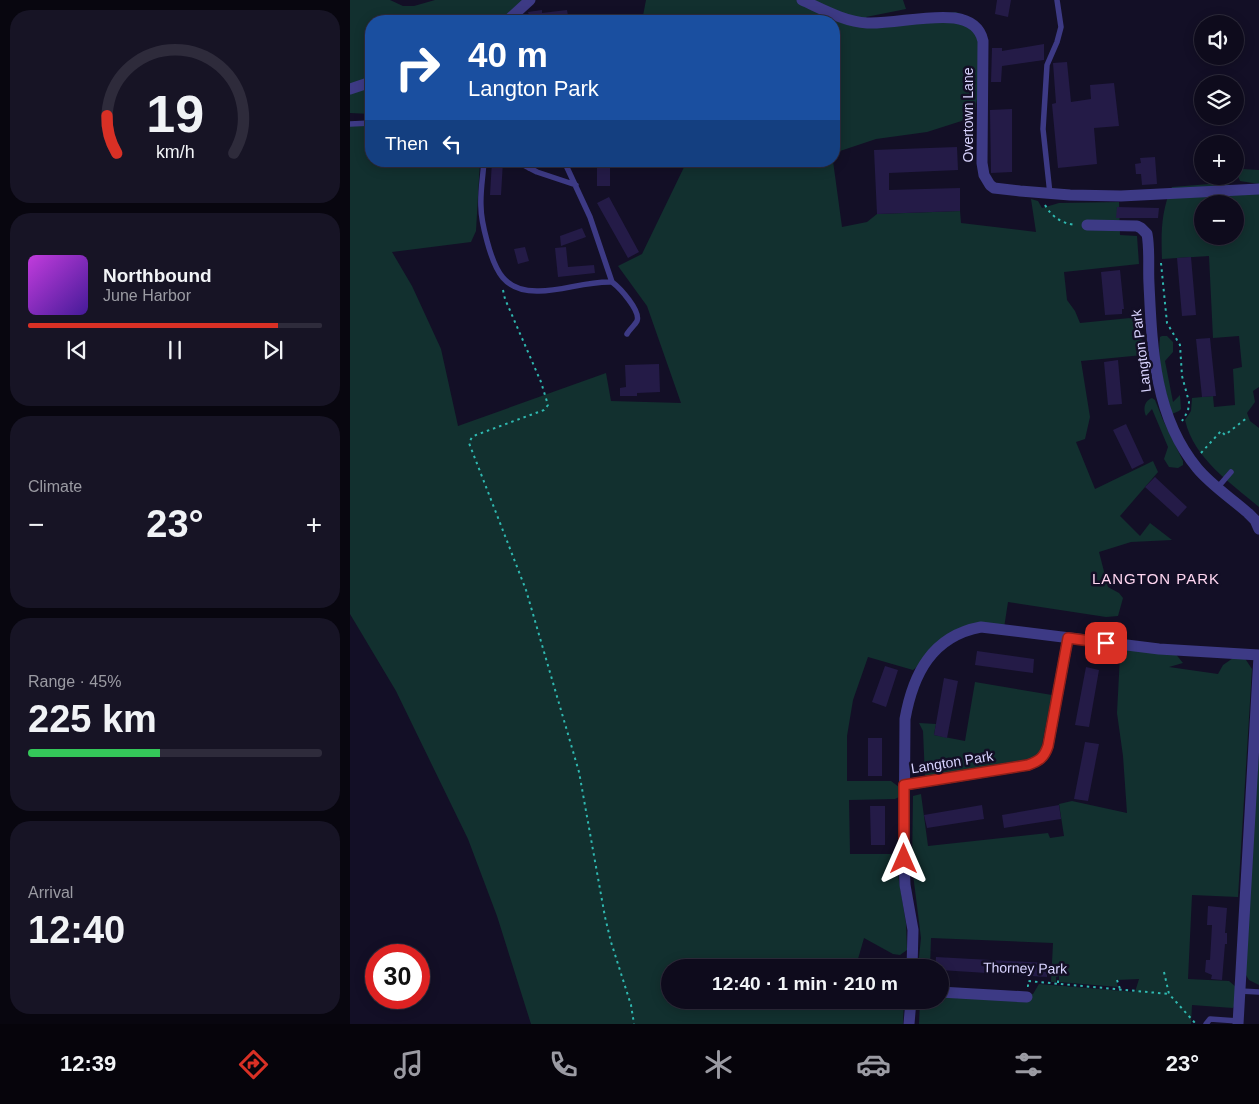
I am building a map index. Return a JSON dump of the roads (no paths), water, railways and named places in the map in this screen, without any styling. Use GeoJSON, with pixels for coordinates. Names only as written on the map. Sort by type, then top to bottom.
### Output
{"type":"FeatureCollection","features":[{"type":"Feature","properties":{"kind":"street"},"geometry":{"type":"LineString","coordinates":[[514,15],[530,0]]}},
{"type":"Feature","properties":{"kind":"street","name":"Overtown Lane"},"geometry":{"type":"LineString","coordinates":[[802,0],[838,15]]}},
{"type":"Feature","properties":{"kind":"street","name":"Overtown Lane"},"geometry":{"type":"LineString","coordinates":[[840,16],[852,21],[870,23],[943,7],[961,9],[970,13],[979,23],[983,42],[982,163],[984,174],[990,185],[994,188],[1046,193],[1121,196],[1259,189]]}},
{"type":"Feature","properties":{"kind":"street"},"geometry":{"type":"LineString","coordinates":[[350,89],[365,84]]}},
{"type":"Feature","properties":{"kind":"street","name":"Langton Park"},"geometry":{"type":"LineString","coordinates":[[1087,225],[1137,226],[1147,234],[1156,372],[1164,409],[1175,434],[1197,469],[1248,513],[1255,520],[1259,529]]}},
{"type":"Feature","properties":{"kind":"street","name":"Langton Park"},"geometry":{"type":"LineString","coordinates":[[1068,638],[1048,746],[1045,755],[1040,760],[1028,765],[904,785],[904,737],[908,703],[918,674],[935,650],[953,636],[981,627],[1160,649],[1259,656],[1240,991]]}},
{"type":"Feature","properties":{"kind":"street"},"geometry":{"type":"LineString","coordinates":[[904,785],[904,859],[913,930],[912,959]]}},
{"type":"Feature","properties":{"kind":"street"},"geometry":{"type":"LineString","coordinates":[[1238,1022],[1240,991]]}},
{"type":"Feature","properties":{"kind":"street","name":"Thorney Park"},"geometry":{"type":"LineString","coordinates":[[949,993],[1027,997]]}},
{"type":"Feature","properties":{"kind":"street"},"geometry":{"type":"LineString","coordinates":[[909,1024],[910,1009]]}},
{"type":"Feature","properties":{"kind":"lane"},"geometry":{"type":"LineString","coordinates":[[1046,193],[1043,128],[1047,65],[1057,42],[1060,27],[1057,0]]}},
{"type":"Feature","properties":{"kind":"lane"},"geometry":{"type":"LineString","coordinates":[[350,124],[365,123]]}},
{"type":"Feature","properties":{"kind":"lane"},"geometry":{"type":"LineString","coordinates":[[483,167],[480,206],[482,220],[493,262],[496,270],[504,280],[511,285],[526,290],[540,291],[582,284],[612,282]]}},
{"type":"Feature","properties":{"kind":"lane"},"geometry":{"type":"LineString","coordinates":[[567,167],[590,217],[612,282],[625,295],[637,313],[637,321],[626,334]]}},
{"type":"Feature","properties":{"kind":"lane"},"geometry":{"type":"LineString","coordinates":[[529,168],[576,185]]}},
{"type":"Feature","properties":{"kind":"lane"},"geometry":{"type":"LineString","coordinates":[[1218,488],[1231,472]]}},
{"type":"Feature","properties":{"kind":"lane"},"geometry":{"type":"LineString","coordinates":[[1240,991],[1259,992]]}},
{"type":"Feature","properties":{"kind":"lane"},"geometry":{"type":"LineString","coordinates":[[1206,1024],[1210,1019],[1238,1022]]}},
{"type":"Feature","properties":{"kind":"district","name":"LANGTON PARK"},"geometry":{"type":"Point","coordinates":[1156,579]}}]}
